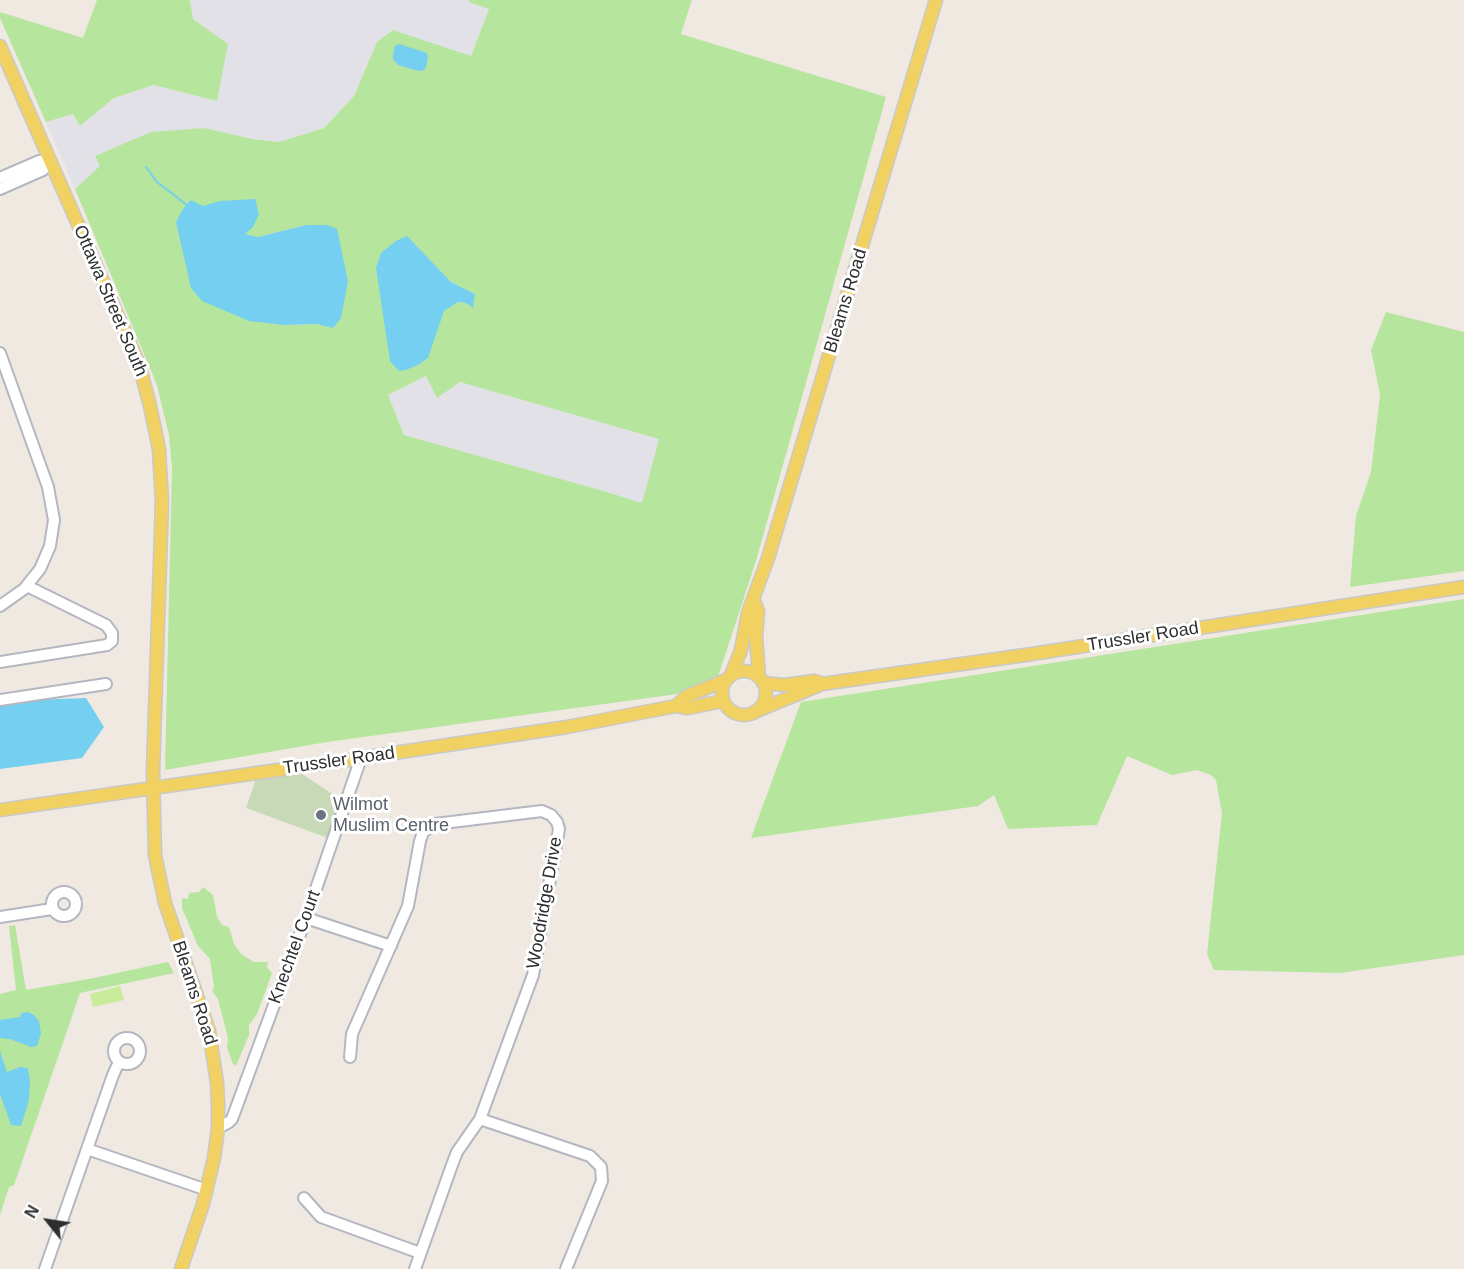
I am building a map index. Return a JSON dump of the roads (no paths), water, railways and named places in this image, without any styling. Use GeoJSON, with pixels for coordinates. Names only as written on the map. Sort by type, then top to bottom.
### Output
{"type":"FeatureCollection","features":[{"type":"Feature","properties":{"kind":"main road","name":"Bleams Road"},"geometry":{"type":"LineString","coordinates":[[728,678],[741,650],[748,613],[754,601],[831,353],[936,0]]}},
{"type":"Feature","properties":{"kind":"main road","name":"Ottawa Street South"},"geometry":{"type":"LineString","coordinates":[[0,46],[139,364],[159,449],[162,502],[154,787]]}},
{"type":"Feature","properties":{"kind":"main road","name":"Trussler Road"},"geometry":{"type":"LineString","coordinates":[[759,710],[822,684],[1464,587]]}},
{"type":"Feature","properties":{"kind":"main road","name":"Bleams Road"},"geometry":{"type":"LineString","coordinates":[[754,601],[758,611],[756,637],[761,680]]}},
{"type":"Feature","properties":{"kind":"main road"},"geometry":{"type":"LineString","coordinates":[[745,671],[761,680],[766,697],[759,710],[746,716],[727,708],[723,701],[723,687],[728,678],[745,671]]}},
{"type":"Feature","properties":{"kind":"main road","name":"Trussler Road"},"geometry":{"type":"LineString","coordinates":[[676,706],[687,696],[728,678]]}},
{"type":"Feature","properties":{"kind":"main road","name":"Trussler Road"},"geometry":{"type":"LineString","coordinates":[[761,680],[784,685],[815,681],[822,684]]}},
{"type":"Feature","properties":{"kind":"main road","name":"Trussler Road"},"geometry":{"type":"LineString","coordinates":[[0,810],[567,727],[676,706],[688,708],[723,701]]}},
{"type":"Feature","properties":{"kind":"main road","name":"Bleams Road"},"geometry":{"type":"LineString","coordinates":[[154,787],[153,834],[157,869],[170,920],[209,1031],[217,1083],[218,1128],[214,1158],[207,1190],[181,1269]]}},
{"type":"Feature","properties":{"kind":"street"},"geometry":{"type":"LineString","coordinates":[[0,178],[39,161],[50,160]]}},
{"type":"Feature","properties":{"kind":"street"},"geometry":{"type":"LineString","coordinates":[[0,189],[43,170],[50,160]]}},
{"type":"Feature","properties":{"kind":"street"},"geometry":{"type":"LineString","coordinates":[[0,353],[48,487],[53,512],[52,537],[40,569],[27,586],[0,606]]}},
{"type":"Feature","properties":{"kind":"street"},"geometry":{"type":"LineString","coordinates":[[0,662],[107,645],[112,641],[112,633],[106,625],[27,586]]}},
{"type":"Feature","properties":{"kind":"street"},"geometry":{"type":"LineString","coordinates":[[0,700],[106,684]]}},
{"type":"Feature","properties":{"kind":"street","name":"Knechtel Court"},"geometry":{"type":"LineString","coordinates":[[218,1128],[232,1119],[306,918],[361,758]]}},
{"type":"Feature","properties":{"kind":"street","name":"Woodridge Drive"},"geometry":{"type":"LineString","coordinates":[[350,1057],[352,1034],[408,906],[420,838],[426,828],[435,824],[542,811],[556,819],[559,829],[533,975],[480,1119],[457,1152],[415,1269]]}},
{"type":"Feature","properties":{"kind":"street"},"geometry":{"type":"LineString","coordinates":[[0,917],[52,909]]}},
{"type":"Feature","properties":{"kind":"street"},"geometry":{"type":"LineString","coordinates":[[306,918],[391,946]]}},
{"type":"Feature","properties":{"kind":"street"},"geometry":{"type":"LineString","coordinates":[[45,1269],[119,1062]]}},
{"type":"Feature","properties":{"kind":"street"},"geometry":{"type":"LineString","coordinates":[[480,1119],[590,1156],[601,1167],[602,1181],[566,1269]]}},
{"type":"Feature","properties":{"kind":"street"},"geometry":{"type":"LineString","coordinates":[[87,1149],[207,1190]]}},
{"type":"Feature","properties":{"kind":"street"},"geometry":{"type":"LineString","coordinates":[[303,1198],[321,1216],[420,1253]]}},
{"type":"Feature","properties":{"kind":"water"},"geometry":{"type":"Polygon","coordinates":[[[399,44],[427,53],[426,68],[422,71],[398,65],[393,59],[393,54],[395,46],[399,44]]]}},
{"type":"Feature","properties":{"kind":"water"},"geometry":{"type":"Polygon","coordinates":[[[255,199],[259,214],[253,227],[245,234],[258,237],[306,225],[327,225],[337,229],[348,281],[341,318],[333,328],[317,324],[284,325],[249,321],[202,301],[191,288],[176,222],[183,209],[191,200],[203,206],[220,201],[255,199]]]}},
{"type":"Feature","properties":{"kind":"water"},"geometry":{"type":"Polygon","coordinates":[[[407,236],[451,282],[475,294],[473,308],[466,303],[458,302],[444,311],[428,358],[418,365],[399,371],[390,361],[376,268],[381,253],[396,241],[407,236]]]}},
{"type":"Feature","properties":{"kind":"water"},"geometry":{"type":"Polygon","coordinates":[[[86,698],[104,727],[82,758],[0,769],[0,701],[86,698]]]}},
{"type":"Feature","properties":{"kind":"water"},"geometry":{"type":"Polygon","coordinates":[[[28,1012],[39,1021],[41,1034],[37,1046],[31,1047],[10,1039],[0,1038],[0,1020],[20,1017],[21,1013],[28,1012]]]}},
{"type":"Feature","properties":{"kind":"water"},"geometry":{"type":"Polygon","coordinates":[[[0,1051],[7,1072],[20,1067],[28,1068],[29,1100],[21,1126],[11,1125],[0,1094],[0,1051]]]}},
{"type":"Feature","properties":{"kind":"waterway"},"geometry":{"type":"LineString","coordinates":[[146,167],[157,182],[187,205]]}},
{"type":"Feature","properties":{"kind":"place","name":"Wilmot Muslim Centre"},"geometry":{"type":"Point","coordinates":[321,815]}}]}
